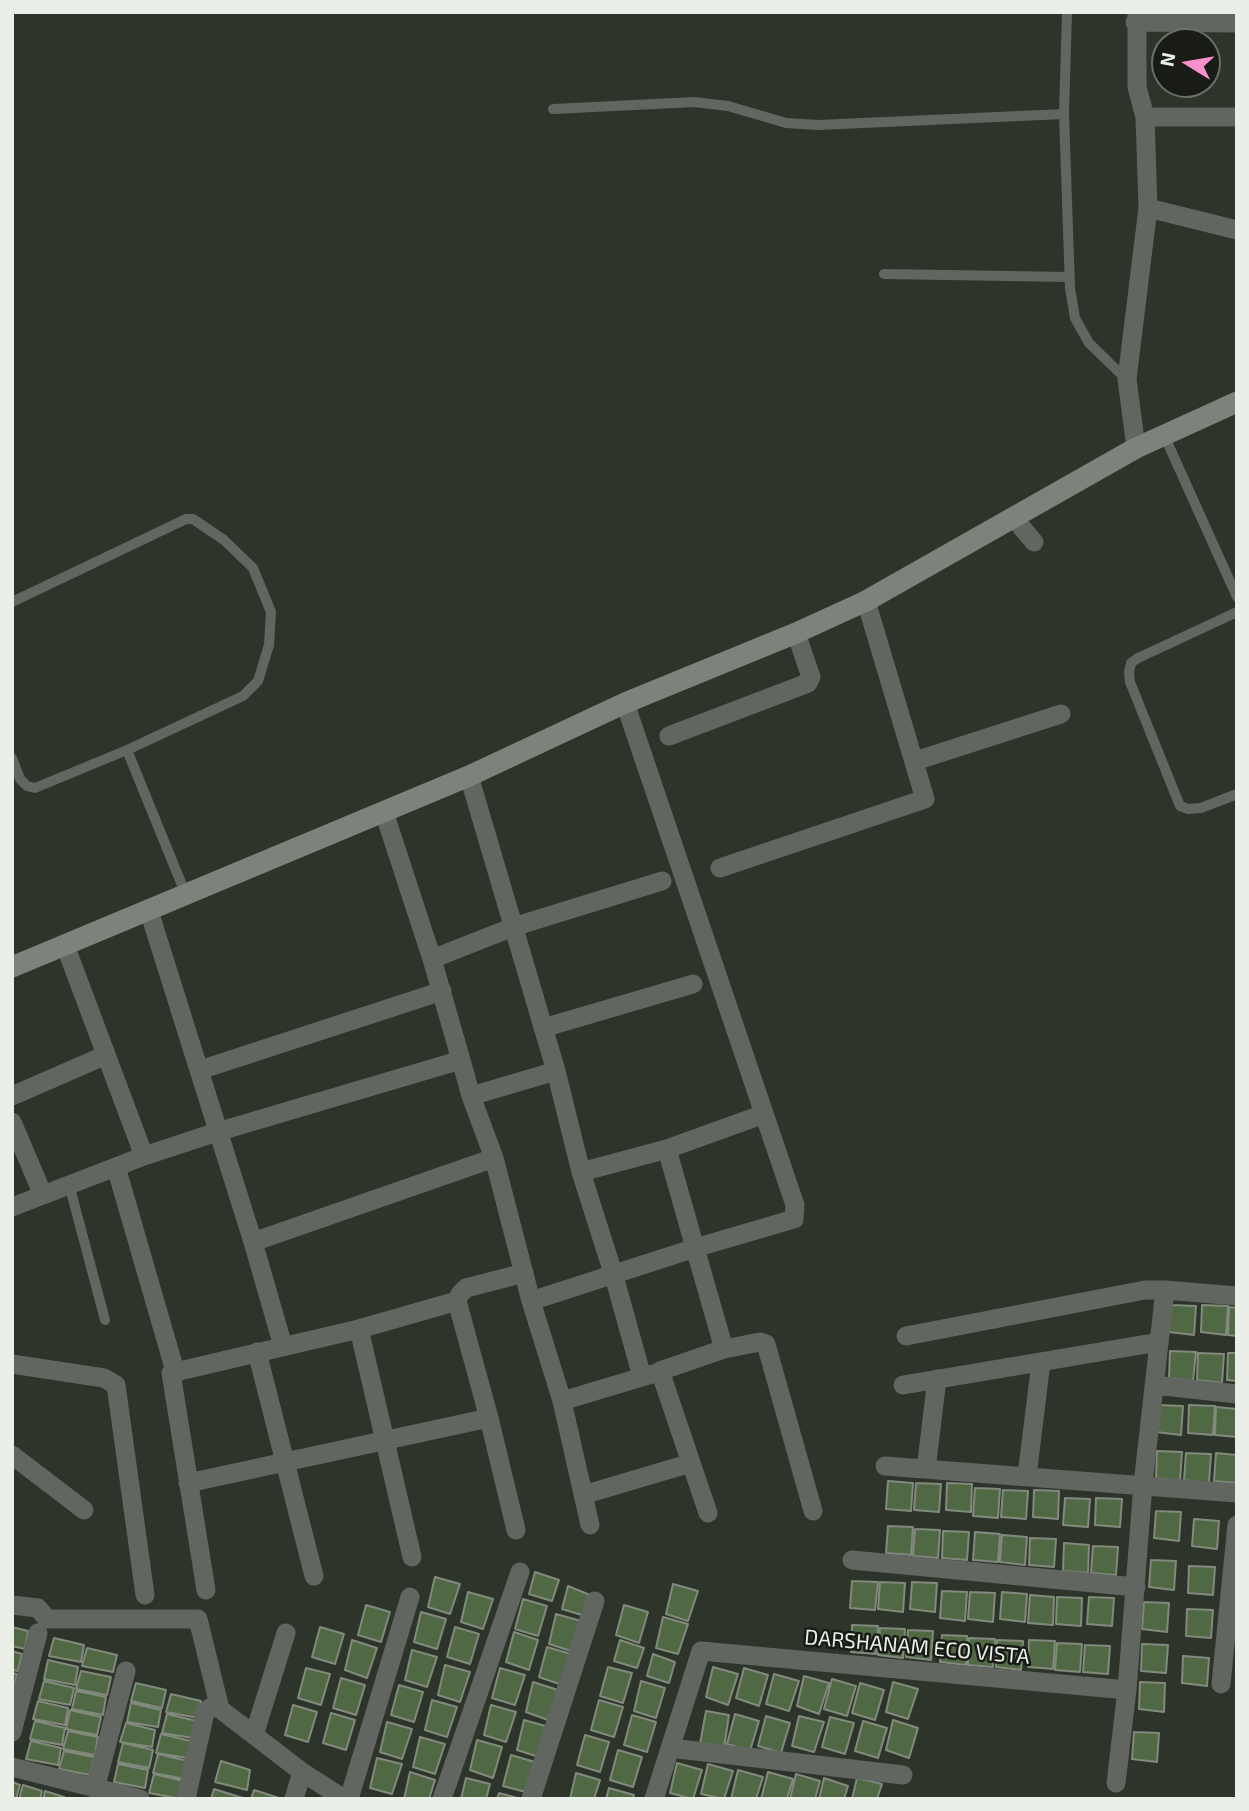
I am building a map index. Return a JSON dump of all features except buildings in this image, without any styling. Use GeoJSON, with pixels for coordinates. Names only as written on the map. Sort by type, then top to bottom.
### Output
{"type":"FeatureCollection","features":[{"type":"Feature","properties":{"kind":"main road"},"geometry":{"type":"LineString","coordinates":[[12,967],[469,776],[625,703],[796,633],[866,601],[1136,448],[1237,402]]}},
{"type":"Feature","properties":{"kind":"street"},"geometry":{"type":"LineString","coordinates":[[1136,448],[1127,379],[1148,208],[1145,117],[1137,87],[1136,17],[1237,23]]}},
{"type":"Feature","properties":{"kind":"street"},"geometry":{"type":"LineString","coordinates":[[1145,117],[1237,117]]}},
{"type":"Feature","properties":{"kind":"street"},"geometry":{"type":"LineString","coordinates":[[1148,208],[1237,230]]}},
{"type":"Feature","properties":{"kind":"street"},"geometry":{"type":"LineString","coordinates":[[1013,517],[1034,542]]}},
{"type":"Feature","properties":{"kind":"street"},"geometry":{"type":"LineString","coordinates":[[720,868],[923,801],[925,796],[866,601]]}},
{"type":"Feature","properties":{"kind":"street"},"geometry":{"type":"LineString","coordinates":[[669,736],[808,683],[811,677],[796,633]]}},
{"type":"Feature","properties":{"kind":"street"},"geometry":{"type":"LineString","coordinates":[[531,1301],[794,1219],[795,1205],[625,703]]}},
{"type":"Feature","properties":{"kind":"street"},"geometry":{"type":"LineString","coordinates":[[915,761],[1061,714]]}},
{"type":"Feature","properties":{"kind":"street"},"geometry":{"type":"LineString","coordinates":[[469,776],[556,1071],[581,1172],[614,1276],[651,1374],[691,1463],[708,1513]]}},
{"type":"Feature","properties":{"kind":"street"},"geometry":{"type":"LineString","coordinates":[[384,812],[442,991],[471,1096],[494,1158],[531,1301],[562,1401],[590,1525]]}},
{"type":"Feature","properties":{"kind":"street"},"geometry":{"type":"LineString","coordinates":[[432,959],[513,928],[662,881]]}},
{"type":"Feature","properties":{"kind":"street"},"geometry":{"type":"LineString","coordinates":[[149,911],[283,1346]]}},
{"type":"Feature","properties":{"kind":"street"},"geometry":{"type":"LineString","coordinates":[[65,945],[144,1156]]}},
{"type":"Feature","properties":{"kind":"street"},"geometry":{"type":"LineString","coordinates":[[543,1028],[693,984]]}},
{"type":"Feature","properties":{"kind":"street"},"geometry":{"type":"LineString","coordinates":[[200,1070],[442,991]]}},
{"type":"Feature","properties":{"kind":"street"},"geometry":{"type":"LineString","coordinates":[[12,1096],[106,1055]]}},
{"type":"Feature","properties":{"kind":"street"},"geometry":{"type":"LineString","coordinates":[[12,1206],[144,1156],[217,1132],[461,1060]]}},
{"type":"Feature","properties":{"kind":"street"},"geometry":{"type":"LineString","coordinates":[[471,1096],[556,1071]]}},
{"type":"Feature","properties":{"kind":"street"},"geometry":{"type":"LineString","coordinates":[[581,1172],[667,1149],[764,1114]]}},
{"type":"Feature","properties":{"kind":"street"},"geometry":{"type":"LineString","coordinates":[[12,1122],[43,1195]]}},
{"type":"Feature","properties":{"kind":"street"},"geometry":{"type":"LineString","coordinates":[[667,1149],[724,1349]]}},
{"type":"Feature","properties":{"kind":"street"},"geometry":{"type":"LineString","coordinates":[[253,1242],[494,1158]]}},
{"type":"Feature","properties":{"kind":"street"},"geometry":{"type":"LineString","coordinates":[[116,1167],[175,1371]]}},
{"type":"Feature","properties":{"kind":"street"},"geometry":{"type":"LineString","coordinates":[[516,1530],[457,1301],[466,1288],[524,1272]]}},
{"type":"Feature","properties":{"kind":"street"},"geometry":{"type":"LineString","coordinates":[[906,1336],[1145,1290],[1237,1296]]}},
{"type":"Feature","properties":{"kind":"street"},"geometry":{"type":"LineString","coordinates":[[1116,1783],[1127,1690],[1143,1485],[1165,1290]]}},
{"type":"Feature","properties":{"kind":"street"},"geometry":{"type":"LineString","coordinates":[[206,1590],[170,1377],[175,1371],[359,1329],[457,1301]]}},
{"type":"Feature","properties":{"kind":"street"},"geometry":{"type":"LineString","coordinates":[[359,1329],[412,1557]]}},
{"type":"Feature","properties":{"kind":"street"},"geometry":{"type":"LineString","coordinates":[[562,1401],[724,1349],[760,1342],[766,1345],[813,1511]]}},
{"type":"Feature","properties":{"kind":"street"},"geometry":{"type":"LineString","coordinates":[[903,1385],[1159,1342]]}},
{"type":"Feature","properties":{"kind":"street"},"geometry":{"type":"LineString","coordinates":[[257,1352],[314,1576]]}},
{"type":"Feature","properties":{"kind":"street"},"geometry":{"type":"LineString","coordinates":[[1027,1476],[1041,1362]]}},
{"type":"Feature","properties":{"kind":"street"},"geometry":{"type":"LineString","coordinates":[[12,1364],[104,1378],[116,1385],[145,1595]]}},
{"type":"Feature","properties":{"kind":"street"},"geometry":{"type":"LineString","coordinates":[[926,1469],[937,1379]]}},
{"type":"Feature","properties":{"kind":"street"},"geometry":{"type":"LineString","coordinates":[[1154,1385],[1237,1394]]}},
{"type":"Feature","properties":{"kind":"street"},"geometry":{"type":"LineString","coordinates":[[188,1483],[489,1418]]}},
{"type":"Feature","properties":{"kind":"street"},"geometry":{"type":"LineString","coordinates":[[12,1455],[84,1510]]}},
{"type":"Feature","properties":{"kind":"street"},"geometry":{"type":"LineString","coordinates":[[583,1494],[691,1463]]}},
{"type":"Feature","properties":{"kind":"street"},"geometry":{"type":"LineString","coordinates":[[885,1466],[1237,1493]]}},
{"type":"Feature","properties":{"kind":"street"},"geometry":{"type":"LineString","coordinates":[[1221,1684],[1234,1589],[1237,1525]]}},
{"type":"Feature","properties":{"kind":"street"},"geometry":{"type":"LineString","coordinates":[[852,1560],[1136,1587]]}},
{"type":"Feature","properties":{"kind":"street"},"geometry":{"type":"LineString","coordinates":[[442,1799],[520,1572]]}},
{"type":"Feature","properties":{"kind":"street"},"geometry":{"type":"LineString","coordinates":[[186,1799],[205,1712],[211,1707],[220,1709],[302,1772],[346,1799],[410,1597]]}},
{"type":"Feature","properties":{"kind":"street"},"geometry":{"type":"LineString","coordinates":[[531,1799],[595,1601]]}},
{"type":"Feature","properties":{"kind":"street"},"geometry":{"type":"LineString","coordinates":[[12,1605],[38,1608],[47,1619],[198,1619],[220,1709]]}},
{"type":"Feature","properties":{"kind":"street"},"geometry":{"type":"LineString","coordinates":[[12,1732],[38,1633]]}},
{"type":"Feature","properties":{"kind":"street"},"geometry":{"type":"LineString","coordinates":[[254,1735],[286,1633]]}},
{"type":"Feature","properties":{"kind":"street","name":"DARSHANAM ECO VISTA"},"geometry":{"type":"LineString","coordinates":[[654,1799],[701,1651],[1127,1690]]}},
{"type":"Feature","properties":{"kind":"street"},"geometry":{"type":"LineString","coordinates":[[95,1789],[126,1671]]}},
{"type":"Feature","properties":{"kind":"street"},"geometry":{"type":"LineString","coordinates":[[670,1748],[903,1775]]}},
{"type":"Feature","properties":{"kind":"street"},"geometry":{"type":"LineString","coordinates":[[12,1767],[140,1799]]}},
{"type":"Feature","properties":{"kind":"street"},"geometry":{"type":"LineString","coordinates":[[294,1799],[302,1772]]}},
{"type":"Feature","properties":{"kind":"lane"},"geometry":{"type":"LineString","coordinates":[[1067,12],[1064,114],[1070,277],[1076,318],[1089,343],[1127,379]]}},
{"type":"Feature","properties":{"kind":"lane"},"geometry":{"type":"LineString","coordinates":[[553,109],[694,102],[728,106],[786,123],[818,125],[1064,114]]}},
{"type":"Feature","properties":{"kind":"lane"},"geometry":{"type":"LineString","coordinates":[[884,274],[1070,277]]}},
{"type":"Feature","properties":{"kind":"lane"},"geometry":{"type":"LineString","coordinates":[[1164,434],[1237,597]]}},
{"type":"Feature","properties":{"kind":"lane"},"geometry":{"type":"LineString","coordinates":[[12,602],[186,519],[199,521],[253,568],[271,612],[269,645],[258,681],[243,696],[127,750],[35,788],[27,786],[20,779],[12,758]]}},
{"type":"Feature","properties":{"kind":"lane"},"geometry":{"type":"LineString","coordinates":[[1237,612],[1138,657],[1131,663],[1129,672],[1130,682],[1180,806],[1188,809],[1201,808],[1237,794]]}},
{"type":"Feature","properties":{"kind":"lane"},"geometry":{"type":"LineString","coordinates":[[127,750],[186,895]]}},
{"type":"Feature","properties":{"kind":"lane"},"geometry":{"type":"LineString","coordinates":[[69,1184],[104,1320]]}}]}
